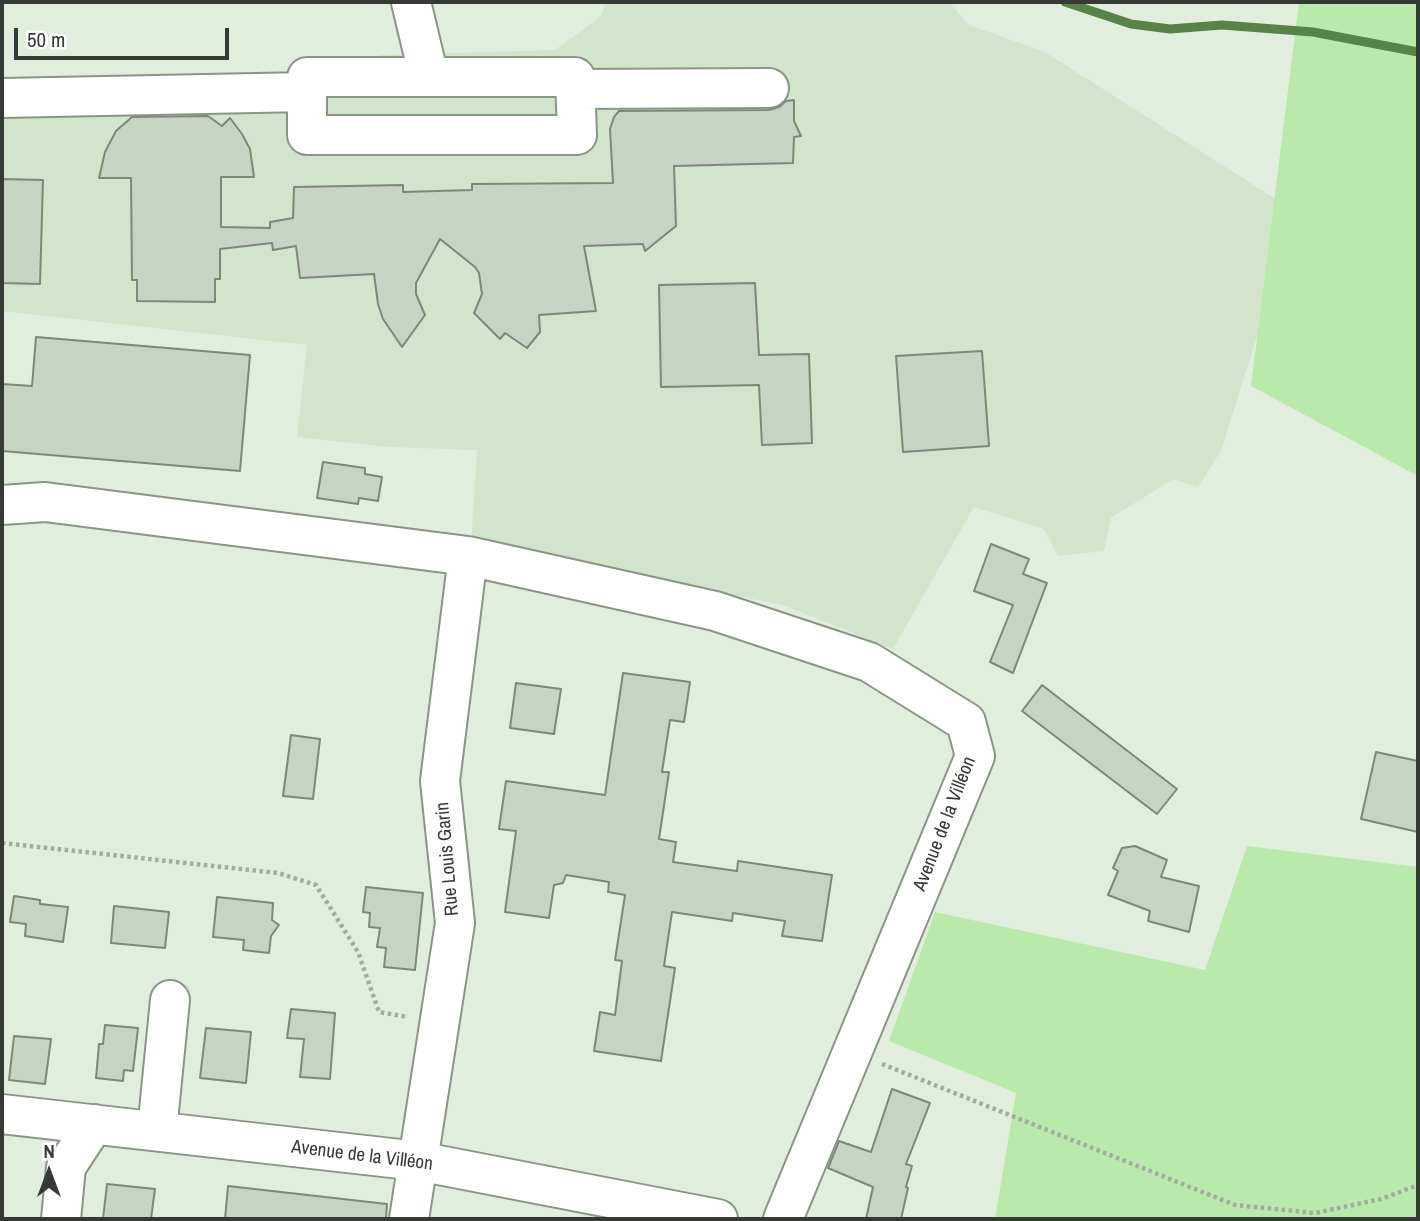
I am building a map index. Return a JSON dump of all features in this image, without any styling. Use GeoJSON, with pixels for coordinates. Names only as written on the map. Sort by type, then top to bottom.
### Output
{"type":"FeatureCollection","features":[{"type":"Feature","properties":{"kind":"street"},"geometry":{"type":"LineString","coordinates":[[411,2],[429,78]]}},
{"type":"Feature","properties":{"kind":"street"},"geometry":{"type":"LineString","coordinates":[[307,78],[575,78],[575,89],[577,135],[307,135],[307,78]]}},
{"type":"Feature","properties":{"kind":"street"},"geometry":{"type":"LineString","coordinates":[[575,89],[769,88]]}},
{"type":"Feature","properties":{"kind":"street"},"geometry":{"type":"LineString","coordinates":[[2,98],[307,92]]}},
{"type":"Feature","properties":{"kind":"street","name":"Avenue de la Villéon"},"geometry":{"type":"LineString","coordinates":[[2,505],[45,502],[468,556],[715,611],[869,662],[966,722],[975,756],[783,1219]]}},
{"type":"Feature","properties":{"kind":"street","name":"Rue Louis Garin"},"geometry":{"type":"LineString","coordinates":[[409,1219],[455,923],[440,780],[468,556]]}},
{"type":"Feature","properties":{"kind":"street"},"geometry":{"type":"LineString","coordinates":[[157,1131],[170,1000]]}},
{"type":"Feature","properties":{"kind":"street","name":"Avenue de la Villéon"},"geometry":{"type":"LineString","coordinates":[[2,1114],[418,1161],[718,1219]]}},
{"type":"Feature","properties":{"kind":"street"},"geometry":{"type":"LineString","coordinates":[[61,1219],[66,1167],[94,1124]]}},
{"type":"Feature","properties":{"kind":"path"},"geometry":{"type":"LineString","coordinates":[[2,843],[278,873],[316,885],[358,952],[379,1012],[440,1022]]}},
{"type":"Feature","properties":{"kind":"path"},"geometry":{"type":"LineString","coordinates":[[852,1052],[1235,1205],[1315,1213],[1381,1199],[1418,1185]]}},
{"type":"Feature","properties":{"kind":"shaded area"},"geometry":{"type":"Polygon","coordinates":[[[606,2],[949,2],[969,25],[1045,52],[1296,212],[1221,451],[1198,487],[1173,479],[1111,518],[1104,551],[1058,556],[1044,529],[974,507],[893,649],[783,605],[471,544],[477,450],[389,447],[297,437],[307,345],[2,311],[2,94],[165,95],[383,55],[555,50],[601,16],[606,2]]]}},
{"type":"Feature","properties":{"kind":"green space"},"geometry":{"type":"Polygon","coordinates":[[[1299,2],[1418,2],[1418,476],[1251,386],[1299,2]]]}},
{"type":"Feature","properties":{"kind":"green space"},"geometry":{"type":"Polygon","coordinates":[[[1247,846],[1418,867],[1418,1219],[995,1219],[1016,1093],[889,1041],[935,912],[1205,970],[1247,846]]]}},
{"type":"Feature","properties":{"kind":"building"},"geometry":{"type":"Polygon","coordinates":[[[794,100],[794,121],[801,136],[794,137],[793,163],[674,166],[676,226],[645,251],[643,244],[584,246],[596,311],[539,315],[540,332],[527,348],[505,333],[500,339],[474,313],[482,294],[479,273],[440,239],[416,283],[416,294],[425,315],[402,347],[383,319],[374,274],[300,278],[296,246],[273,250],[272,243],[220,249],[220,279],[215,279],[215,302],[137,301],[137,280],[132,280],[131,178],[99,178],[105,152],[116,131],[132,117],[208,116],[222,126],[230,118],[250,149],[254,177],[221,177],[221,227],[270,228],[270,222],[293,218],[294,187],[403,185],[403,192],[472,190],[472,184],[613,183],[610,129],[619,111],[769,110],[794,100]]]}},
{"type":"Feature","properties":{"kind":"building"},"geometry":{"type":"Polygon","coordinates":[[[2,179],[43,180],[40,284],[2,283],[2,179]]]}},
{"type":"Feature","properties":{"kind":"building"},"geometry":{"type":"Polygon","coordinates":[[[755,283],[759,355],[809,354],[812,443],[762,445],[759,385],[661,387],[659,285],[755,283]]]}},
{"type":"Feature","properties":{"kind":"building"},"geometry":{"type":"Polygon","coordinates":[[[36,337],[250,355],[240,471],[2,451],[2,384],[32,386],[36,337]]]}},
{"type":"Feature","properties":{"kind":"building"},"geometry":{"type":"Polygon","coordinates":[[[982,351],[989,446],[903,452],[896,356],[982,351]]]}},
{"type":"Feature","properties":{"kind":"building"},"geometry":{"type":"Polygon","coordinates":[[[323,462],[365,468],[365,474],[382,477],[378,501],[359,498],[358,504],[317,498],[323,462]]]}},
{"type":"Feature","properties":{"kind":"building"},"geometry":{"type":"Polygon","coordinates":[[[991,544],[1029,559],[1023,574],[1047,583],[1013,673],[990,662],[1013,605],[974,591],[991,544]]]}},
{"type":"Feature","properties":{"kind":"building"},"geometry":{"type":"Polygon","coordinates":[[[623,673],[690,682],[684,722],[670,720],[662,772],[669,772],[659,839],[676,842],[673,862],[737,871],[738,861],[832,875],[822,941],[782,936],[785,921],[733,913],[732,921],[672,912],[664,966],[675,968],[661,1061],[594,1051],[600,1012],[615,1015],[622,961],[615,960],[625,895],[608,892],[609,882],[566,875],[563,883],[554,885],[549,918],[505,912],[516,831],[499,829],[506,781],[605,795],[623,673]]]}},
{"type":"Feature","properties":{"kind":"building"},"geometry":{"type":"Polygon","coordinates":[[[516,683],[561,689],[554,734],[510,728],[516,683]]]}},
{"type":"Feature","properties":{"kind":"building"},"geometry":{"type":"Polygon","coordinates":[[[1042,685],[1177,789],[1157,814],[1022,711],[1042,685]]]}},
{"type":"Feature","properties":{"kind":"building"},"geometry":{"type":"Polygon","coordinates":[[[291,735],[320,739],[313,799],[283,796],[291,735]]]}},
{"type":"Feature","properties":{"kind":"building"},"geometry":{"type":"Polygon","coordinates":[[[1376,752],[1418,761],[1418,832],[1361,819],[1376,752]]]}},
{"type":"Feature","properties":{"kind":"building"},"geometry":{"type":"Polygon","coordinates":[[[1135,846],[1167,860],[1161,877],[1199,886],[1189,932],[1148,921],[1150,911],[1108,895],[1118,871],[1113,868],[1122,848],[1135,846]]]}},
{"type":"Feature","properties":{"kind":"building"},"geometry":{"type":"Polygon","coordinates":[[[366,887],[423,893],[415,970],[384,967],[386,948],[377,947],[380,928],[369,927],[370,913],[363,912],[366,887]]]}},
{"type":"Feature","properties":{"kind":"building"},"geometry":{"type":"Polygon","coordinates":[[[14,896],[40,900],[40,904],[68,907],[63,942],[25,936],[26,924],[10,922],[14,896]]]}},
{"type":"Feature","properties":{"kind":"building"},"geometry":{"type":"Polygon","coordinates":[[[217,897],[273,903],[272,920],[279,925],[271,936],[269,953],[243,950],[244,940],[213,937],[217,897]]]}},
{"type":"Feature","properties":{"kind":"building"},"geometry":{"type":"Polygon","coordinates":[[[114,906],[169,912],[165,948],[111,943],[114,906]]]}},
{"type":"Feature","properties":{"kind":"building"},"geometry":{"type":"Polygon","coordinates":[[[291,1009],[335,1013],[330,1079],[300,1077],[304,1039],[287,1038],[291,1009]]]}},
{"type":"Feature","properties":{"kind":"building"},"geometry":{"type":"Polygon","coordinates":[[[105,1025],[138,1028],[133,1071],[124,1070],[123,1081],[96,1078],[99,1044],[103,1044],[105,1025]]]}},
{"type":"Feature","properties":{"kind":"building"},"geometry":{"type":"Polygon","coordinates":[[[206,1028],[251,1032],[246,1083],[200,1078],[206,1028]]]}},
{"type":"Feature","properties":{"kind":"building"},"geometry":{"type":"Polygon","coordinates":[[[14,1036],[51,1039],[45,1084],[9,1080],[14,1036]]]}},
{"type":"Feature","properties":{"kind":"building"},"geometry":{"type":"Polygon","coordinates":[[[892,1089],[930,1103],[906,1164],[912,1166],[901,1219],[866,1219],[873,1187],[828,1168],[839,1141],[871,1152],[892,1089]]]}},
{"type":"Feature","properties":{"kind":"building"},"geometry":{"type":"Polygon","coordinates":[[[107,1184],[155,1189],[151,1219],[103,1219],[107,1184]]]}},
{"type":"Feature","properties":{"kind":"building"},"geometry":{"type":"Polygon","coordinates":[[[228,1186],[387,1204],[386,1219],[225,1219],[228,1186]]]}},
{"type":"Feature","properties":{"kind":"waterway"},"geometry":{"type":"LineString","coordinates":[[1065,2],[1131,24],[1170,29],[1222,25],[1313,32],[1418,52]]}}]}
